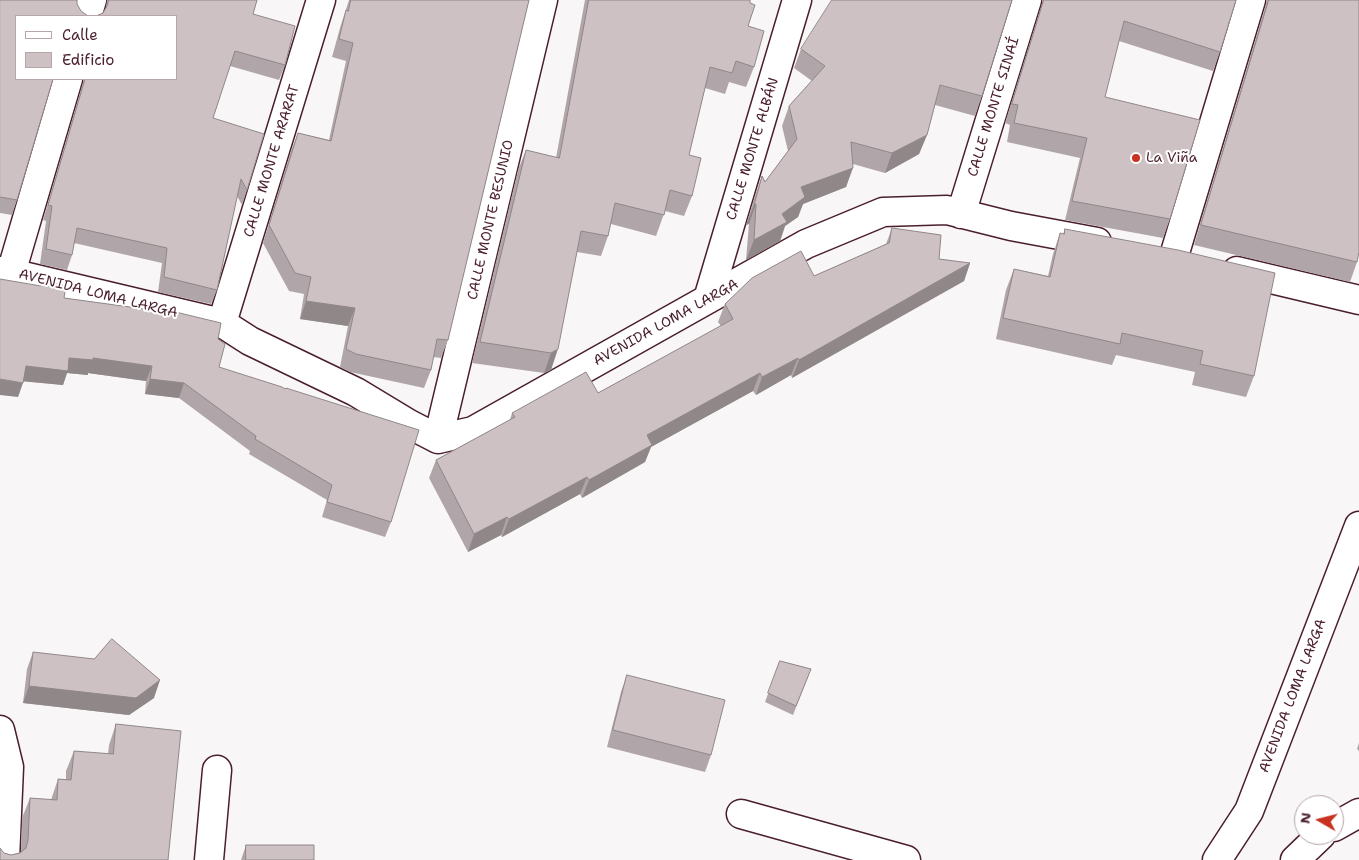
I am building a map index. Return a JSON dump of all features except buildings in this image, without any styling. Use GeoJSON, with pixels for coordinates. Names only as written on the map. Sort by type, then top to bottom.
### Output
{"type":"FeatureCollection","features":[{"type":"Feature","properties":{"kind":"street"},"geometry":{"type":"LineString","coordinates":[[87,15],[92,0]]}},
{"type":"Feature","properties":{"kind":"street","name":"CALLE MONTE ARARAT"},"geometry":{"type":"LineString","coordinates":[[222,323],[321,0]]}},
{"type":"Feature","properties":{"kind":"street","name":"CALLE MONTE BESUNIO"},"geometry":{"type":"LineString","coordinates":[[438,440],[543,0]]}},
{"type":"Feature","properties":{"kind":"street","name":"CALLE MONTE ALBÁN"},"geometry":{"type":"LineString","coordinates":[[708,299],[797,0]]}},
{"type":"Feature","properties":{"kind":"street","name":"CALLE MONTE SINAÍ"},"geometry":{"type":"LineString","coordinates":[[961,214],[1027,0]]}},
{"type":"Feature","properties":{"kind":"street"},"geometry":{"type":"LineString","coordinates":[[1250,0],[1164,254],[1359,300]]}},
{"type":"Feature","properties":{"kind":"street"},"geometry":{"type":"LineString","coordinates":[[5,272],[68,80]]}},
{"type":"Feature","properties":{"kind":"street","name":"AVENIDA LOMA LARGA"},"geometry":{"type":"LineString","coordinates":[[5,272],[222,323],[250,341],[356,392],[438,440],[473,431],[806,244],[883,212],[947,210],[1011,226],[1116,245]]}},
{"type":"Feature","properties":{"kind":"street","name":"AVENIDA LOMA LARGA"},"geometry":{"type":"LineString","coordinates":[[1217,860],[1249,811],[1359,526]]}},
{"type":"Feature","properties":{"kind":"street"},"geometry":{"type":"LineString","coordinates":[[0,730],[9,767],[5,860]]}},
{"type":"Feature","properties":{"kind":"street"},"geometry":{"type":"LineString","coordinates":[[209,860],[217,770]]}},
{"type":"Feature","properties":{"kind":"street"},"geometry":{"type":"LineString","coordinates":[[1344,821],[1359,813]]}},
{"type":"Feature","properties":{"kind":"street"},"geometry":{"type":"LineString","coordinates":[[741,814],[906,860]]}},
{"type":"Feature","properties":{"kind":"street"},"geometry":{"type":"LineString","coordinates":[[1295,860],[1311,845]]}},
{"type":"Feature","properties":{"kind":"place","name":"La Viña"},"geometry":{"type":"Point","coordinates":[1136,158]}}]}
